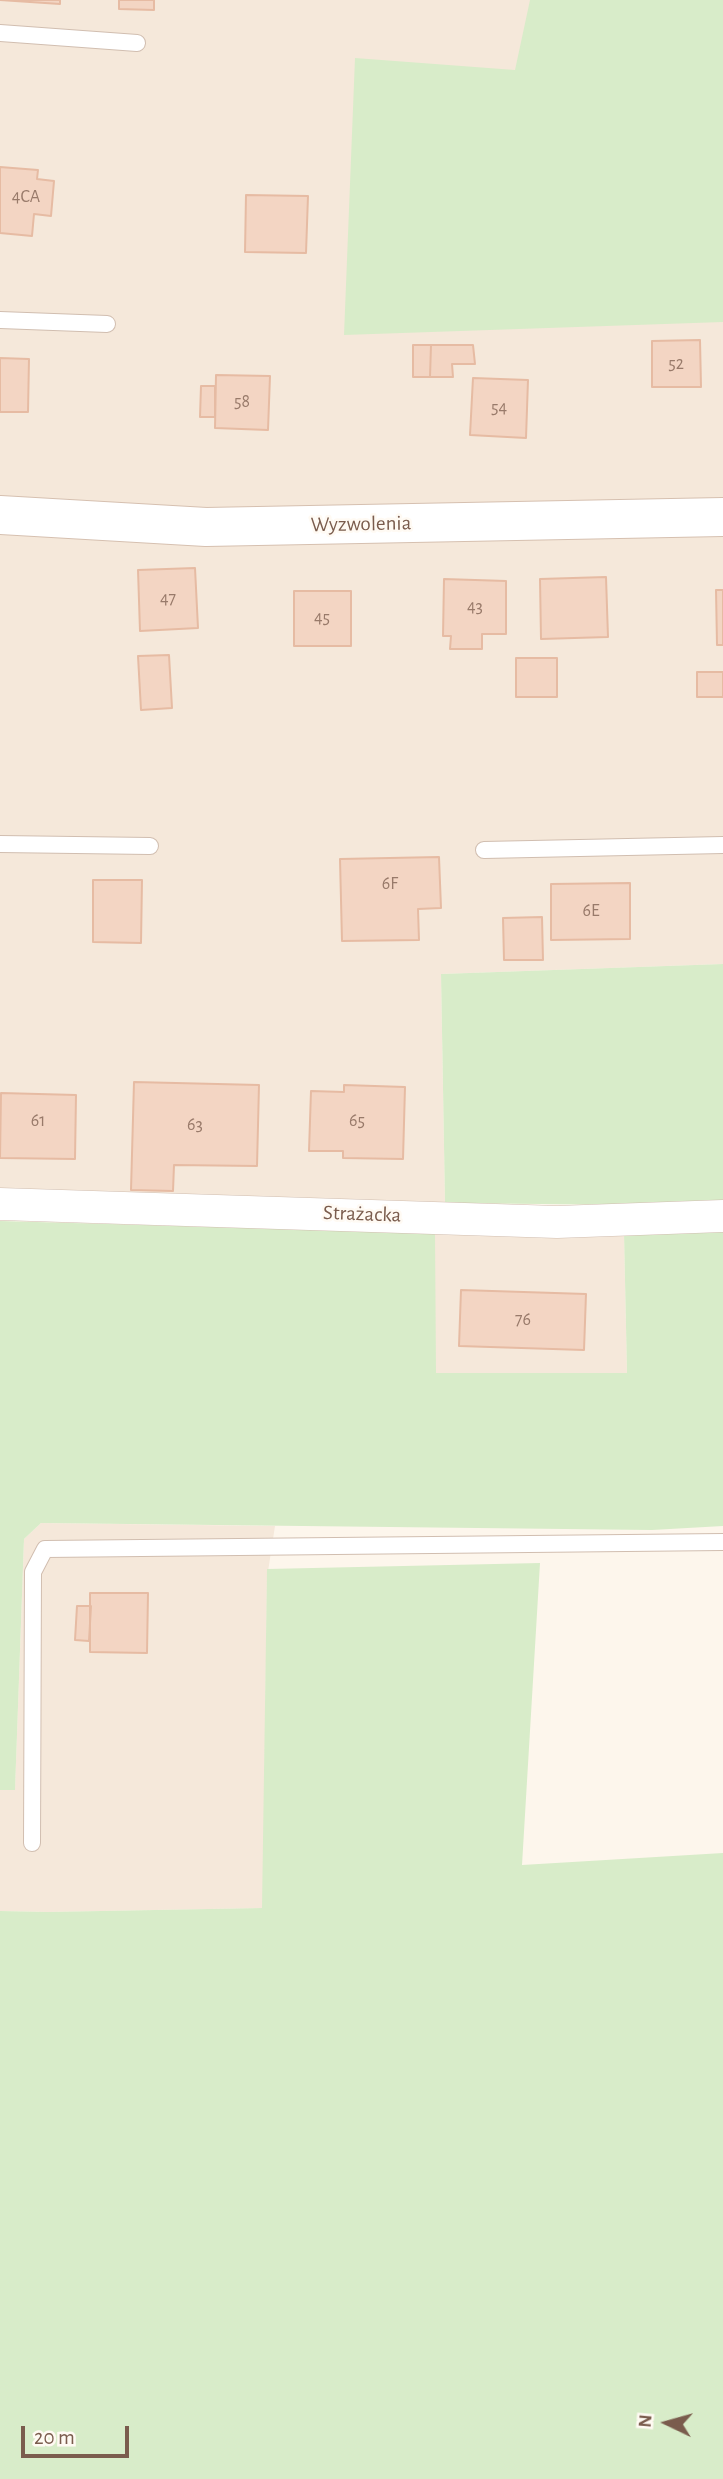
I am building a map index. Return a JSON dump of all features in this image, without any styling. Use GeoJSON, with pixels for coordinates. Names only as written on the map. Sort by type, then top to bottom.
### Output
{"type":"FeatureCollection","features":[{"type":"Feature","properties":{"kind":"main road","name":"Wyzwolenia"},"geometry":{"type":"LineString","coordinates":[[0,515],[206,527],[723,517]]}},
{"type":"Feature","properties":{"kind":"street","name":"Strażacka"},"geometry":{"type":"LineString","coordinates":[[0,1205],[557,1222],[723,1216]]}},
{"type":"Feature","properties":{"kind":"lane"},"geometry":{"type":"LineString","coordinates":[[0,33],[137,43]]}},
{"type":"Feature","properties":{"kind":"lane"},"geometry":{"type":"LineString","coordinates":[[0,320],[107,324]]}},
{"type":"Feature","properties":{"kind":"lane"},"geometry":{"type":"LineString","coordinates":[[0,844],[150,846]]}},
{"type":"Feature","properties":{"kind":"lane"},"geometry":{"type":"LineString","coordinates":[[484,849],[723,845]]}},
{"type":"Feature","properties":{"kind":"lane"},"geometry":{"type":"LineString","coordinates":[[32,1843],[33,1572],[45,1549],[723,1542]]}},
{"type":"Feature","properties":{"kind":"shaded area"},"geometry":{"type":"Polygon","coordinates":[[[0,0],[723,0],[723,964],[441,974],[445,1203],[0,1189],[0,0]]]}},
{"type":"Feature","properties":{"kind":"shaded area"},"geometry":{"type":"Polygon","coordinates":[[[435,1233],[624,1234],[627,1373],[435,1373],[435,1233]]]}},
{"type":"Feature","properties":{"kind":"shaded area"},"geometry":{"type":"Polygon","coordinates":[[[41,1523],[275,1526],[267,1578],[263,1908],[0,1911],[0,1790],[15,1789],[24,1539],[41,1523]]]}},
{"type":"Feature","properties":{"kind":"green space"},"geometry":{"type":"Polygon","coordinates":[[[530,0],[723,0],[723,322],[344,335],[355,58],[515,70],[530,0]]]}},
{"type":"Feature","properties":{"kind":"green space"},"geometry":{"type":"Polygon","coordinates":[[[723,964],[723,1203],[445,1203],[441,974],[723,964]]]}},
{"type":"Feature","properties":{"kind":"green space"},"geometry":{"type":"Polygon","coordinates":[[[0,1221],[435,1233],[436,1373],[627,1373],[624,1234],[723,1231],[723,1526],[652,1530],[41,1523],[24,1539],[15,1790],[0,1790],[0,1221]]]}},
{"type":"Feature","properties":{"kind":"green space"},"geometry":{"type":"Polygon","coordinates":[[[540,1563],[522,1865],[723,1853],[723,2479],[0,2479],[0,1911],[262,1908],[267,1569],[540,1563]]]}},
{"type":"Feature","properties":{"kind":"building"},"geometry":{"type":"Polygon","coordinates":[[[0,0],[60,0],[60,4],[0,0]]]}},
{"type":"Feature","properties":{"kind":"building"},"geometry":{"type":"Polygon","coordinates":[[[119,0],[154,0],[154,10],[119,9],[119,0]]]}},
{"type":"Feature","properties":{"kind":"building"},"geometry":{"type":"Polygon","coordinates":[[[0,167],[38,170],[37,179],[54,181],[51,216],[34,214],[32,236],[0,233],[0,167]]]}},
{"type":"Feature","properties":{"kind":"building"},"geometry":{"type":"Polygon","coordinates":[[[246,195],[308,196],[306,253],[245,252],[246,195]]]}},
{"type":"Feature","properties":{"kind":"building"},"geometry":{"type":"Polygon","coordinates":[[[700,340],[701,387],[652,387],[652,341],[700,340]]]}},
{"type":"Feature","properties":{"kind":"building"},"geometry":{"type":"Polygon","coordinates":[[[413,345],[431,345],[430,377],[413,377],[413,345]]]}},
{"type":"Feature","properties":{"kind":"building"},"geometry":{"type":"Polygon","coordinates":[[[431,345],[473,345],[475,364],[452,364],[453,377],[430,377],[431,345]]]}},
{"type":"Feature","properties":{"kind":"building"},"geometry":{"type":"Polygon","coordinates":[[[0,358],[29,359],[28,412],[0,412],[0,358]]]}},
{"type":"Feature","properties":{"kind":"building"},"geometry":{"type":"Polygon","coordinates":[[[216,375],[270,376],[268,430],[215,428],[216,375]]]}},
{"type":"Feature","properties":{"kind":"building"},"geometry":{"type":"Polygon","coordinates":[[[473,378],[528,380],[526,438],[470,435],[473,378]]]}},
{"type":"Feature","properties":{"kind":"building"},"geometry":{"type":"Polygon","coordinates":[[[201,386],[215,386],[215,417],[200,417],[201,386]]]}},
{"type":"Feature","properties":{"kind":"building"},"geometry":{"type":"Polygon","coordinates":[[[195,568],[198,628],[140,631],[138,570],[195,568]]]}},
{"type":"Feature","properties":{"kind":"building"},"geometry":{"type":"Polygon","coordinates":[[[606,577],[608,637],[541,639],[540,579],[606,577]]]}},
{"type":"Feature","properties":{"kind":"building"},"geometry":{"type":"Polygon","coordinates":[[[444,579],[506,581],[506,634],[482,634],[482,649],[450,649],[451,636],[443,636],[444,579]]]}},
{"type":"Feature","properties":{"kind":"building"},"geometry":{"type":"Polygon","coordinates":[[[716,590],[723,590],[723,645],[717,645],[716,590]]]}},
{"type":"Feature","properties":{"kind":"building"},"geometry":{"type":"Polygon","coordinates":[[[294,591],[351,591],[351,646],[294,646],[294,591]]]}},
{"type":"Feature","properties":{"kind":"building"},"geometry":{"type":"Polygon","coordinates":[[[169,655],[172,708],[141,710],[138,656],[169,655]]]}},
{"type":"Feature","properties":{"kind":"building"},"geometry":{"type":"Polygon","coordinates":[[[516,658],[557,658],[557,697],[516,697],[516,658]]]}},
{"type":"Feature","properties":{"kind":"building"},"geometry":{"type":"Polygon","coordinates":[[[697,672],[723,672],[723,697],[697,697],[697,672]]]}},
{"type":"Feature","properties":{"kind":"building"},"geometry":{"type":"Polygon","coordinates":[[[439,857],[441,908],[418,909],[419,940],[342,941],[340,859],[439,857]]]}},
{"type":"Feature","properties":{"kind":"building"},"geometry":{"type":"Polygon","coordinates":[[[93,880],[142,880],[141,943],[93,942],[93,880]]]}},
{"type":"Feature","properties":{"kind":"building"},"geometry":{"type":"Polygon","coordinates":[[[630,883],[630,939],[551,940],[551,884],[630,883]]]}},
{"type":"Feature","properties":{"kind":"building"},"geometry":{"type":"Polygon","coordinates":[[[542,917],[543,960],[504,960],[503,918],[542,917]]]}},
{"type":"Feature","properties":{"kind":"building"},"geometry":{"type":"Polygon","coordinates":[[[134,1082],[259,1085],[257,1166],[174,1165],[173,1191],[131,1190],[134,1082]]]}},
{"type":"Feature","properties":{"kind":"building"},"geometry":{"type":"Polygon","coordinates":[[[344,1085],[405,1087],[403,1159],[343,1158],[343,1151],[309,1151],[311,1091],[344,1092],[344,1085]]]}},
{"type":"Feature","properties":{"kind":"building"},"geometry":{"type":"Polygon","coordinates":[[[1,1093],[76,1095],[75,1159],[0,1158],[1,1093]]]}},
{"type":"Feature","properties":{"kind":"building"},"geometry":{"type":"Polygon","coordinates":[[[461,1290],[586,1294],[584,1350],[459,1346],[461,1290]]]}},
{"type":"Feature","properties":{"kind":"building"},"geometry":{"type":"Polygon","coordinates":[[[90,1593],[148,1593],[147,1653],[90,1652],[90,1593]]]}},
{"type":"Feature","properties":{"kind":"building"},"geometry":{"type":"Polygon","coordinates":[[[77,1606],[91,1606],[89,1641],[75,1640],[77,1606]]]}}]}
